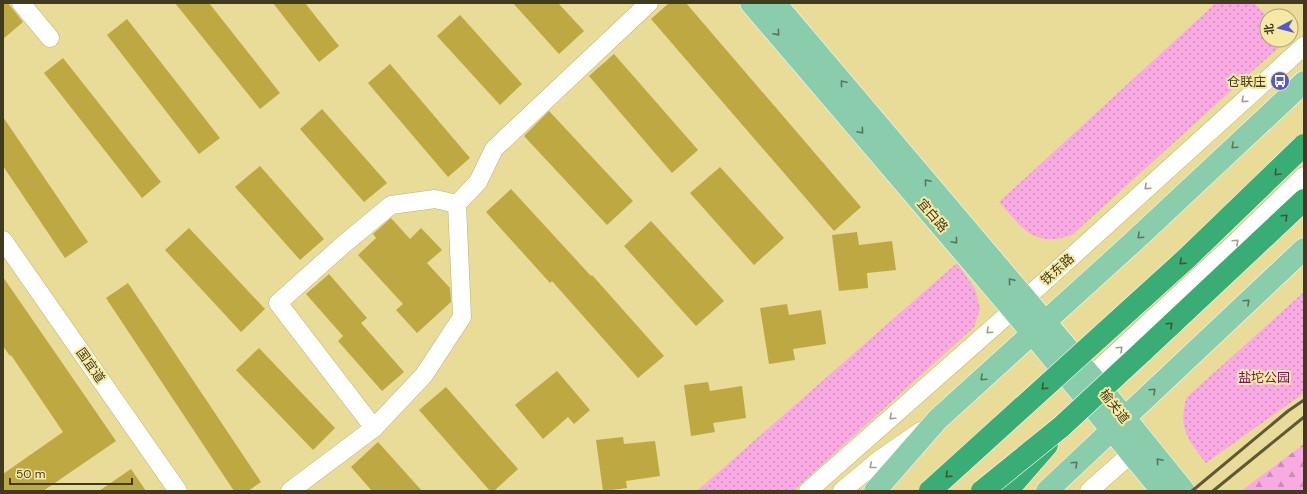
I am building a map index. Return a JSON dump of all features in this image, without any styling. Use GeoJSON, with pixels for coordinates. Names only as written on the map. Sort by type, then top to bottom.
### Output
{"type":"FeatureCollection","features":[{"type":"Feature","properties":{"kind":"highway"},"geometry":{"type":"LineString","coordinates":[[930,491],[1188,257],[1304,145]]}},
{"type":"Feature","properties":{"kind":"highway"},"geometry":{"type":"LineString","coordinates":[[982,491],[1061,427],[1304,200]]}},
{"type":"Feature","properties":{"kind":"highway"},"geometry":{"type":"LineString","coordinates":[[1007,491],[1061,427]]}},
{"type":"Feature","properties":{"kind":"main road","name":"宜白路"},"geometry":{"type":"LineString","coordinates":[[751,3],[1019,304],[1118,424]]}},
{"type":"Feature","properties":{"kind":"main road","name":"宜白路"},"geometry":{"type":"LineString","coordinates":[[775,3],[1019,304]]}},
{"type":"Feature","properties":{"kind":"main road"},"geometry":{"type":"LineString","coordinates":[[875,491],[938,419],[1304,82]]}},
{"type":"Feature","properties":{"kind":"main road"},"geometry":{"type":"LineString","coordinates":[[1047,491],[1304,249]]}},
{"type":"Feature","properties":{"kind":"main road","name":"榆关道"},"geometry":{"type":"LineString","coordinates":[[1039,327],[1091,376],[1118,424],[1137,448],[1162,491]]}},
{"type":"Feature","properties":{"kind":"main road","name":"榆关道"},"geometry":{"type":"LineString","coordinates":[[1137,448],[1184,491]]}},
{"type":"Feature","properties":{"kind":"street"},"geometry":{"type":"LineString","coordinates":[[21,3],[50,38]]}},
{"type":"Feature","properties":{"kind":"street"},"geometry":{"type":"LineString","coordinates":[[290,491],[374,428],[424,375],[462,317],[457,204],[478,182],[494,150],[649,3]]}},
{"type":"Feature","properties":{"kind":"street","name":"铁东路"},"geometry":{"type":"LineString","coordinates":[[808,491],[1019,304],[1304,46]]}},
{"type":"Feature","properties":{"kind":"street"},"geometry":{"type":"LineString","coordinates":[[1091,376],[1238,240],[1304,176]]}},
{"type":"Feature","properties":{"kind":"street"},"geometry":{"type":"LineString","coordinates":[[374,428],[278,303],[344,244],[391,205],[435,199],[457,204]]}},
{"type":"Feature","properties":{"kind":"street","name":"国宜道"},"geometry":{"type":"LineString","coordinates":[[3,240],[178,491]]}},
{"type":"Feature","properties":{"kind":"street"},"geometry":{"type":"LineString","coordinates":[[842,491],[879,460],[938,419]]}},
{"type":"Feature","properties":{"kind":"street"},"geometry":{"type":"LineString","coordinates":[[1089,491],[1137,448]]}},
{"type":"Feature","properties":{"kind":"green space"},"geometry":{"type":"Polygon","coordinates":[[[1216,3],[1254,3],[1259,8],[1259,48],[1278,48],[1072,235],[1047,239],[1030,234],[999,202],[1216,3]]]}},
{"type":"Feature","properties":{"kind":"green space"},"geometry":{"type":"Polygon","coordinates":[[[957,263],[975,289],[980,309],[974,327],[793,491],[697,491],[957,263]]]}},
{"type":"Feature","properties":{"kind":"green space","name":"盐坨公园"},"geometry":{"type":"Polygon","coordinates":[[[1304,292],[1304,393],[1206,463],[1189,440],[1186,433],[1183,417],[1187,397],[1304,292]]]}},
{"type":"Feature","properties":{"kind":"green space"},"geometry":{"type":"Polygon","coordinates":[[[1304,444],[1304,491],[1241,491],[1304,444]]]}},
{"type":"Feature","properties":{"kind":"building"},"geometry":{"type":"Polygon","coordinates":[[[3,3],[8,3],[23,22],[3,39],[3,3]]]}},
{"type":"Feature","properties":{"kind":"building"},"geometry":{"type":"Polygon","coordinates":[[[175,3],[209,3],[280,93],[260,109],[175,3]]]}},
{"type":"Feature","properties":{"kind":"building"},"geometry":{"type":"Polygon","coordinates":[[[273,3],[305,3],[339,46],[319,62],[273,3]]]}},
{"type":"Feature","properties":{"kind":"building"},"geometry":{"type":"Polygon","coordinates":[[[513,3],[558,3],[584,31],[559,54],[513,3]]]}},
{"type":"Feature","properties":{"kind":"building"},"geometry":{"type":"Polygon","coordinates":[[[669,3],[686,3],[861,207],[834,231],[651,19],[669,3]]]}},
{"type":"Feature","properties":{"kind":"building"},"geometry":{"type":"Polygon","coordinates":[[[460,15],[522,84],[500,105],[437,36],[460,15]]]}},
{"type":"Feature","properties":{"kind":"building"},"geometry":{"type":"Polygon","coordinates":[[[127,19],[220,138],[199,154],[107,35],[127,19]]]}},
{"type":"Feature","properties":{"kind":"building"},"geometry":{"type":"Polygon","coordinates":[[[614,54],[698,150],[672,173],[589,76],[614,54]]]}},
{"type":"Feature","properties":{"kind":"building"},"geometry":{"type":"Polygon","coordinates":[[[63,58],[161,182],[142,198],[44,73],[63,58]]]}},
{"type":"Feature","properties":{"kind":"building"},"geometry":{"type":"Polygon","coordinates":[[[390,64],[470,158],[448,177],[368,83],[390,64]]]}},
{"type":"Feature","properties":{"kind":"building"},"geometry":{"type":"Polygon","coordinates":[[[322,109],[387,183],[364,202],[300,129],[322,109]]]}},
{"type":"Feature","properties":{"kind":"building"},"geometry":{"type":"Polygon","coordinates":[[[549,111],[633,201],[607,225],[524,136],[549,111]]]}},
{"type":"Feature","properties":{"kind":"building"},"geometry":{"type":"Polygon","coordinates":[[[3,117],[88,242],[65,258],[3,166],[3,117]]]}},
{"type":"Feature","properties":{"kind":"building"},"geometry":{"type":"Polygon","coordinates":[[[260,166],[324,239],[300,260],[235,187],[260,166]]]}},
{"type":"Feature","properties":{"kind":"building"},"geometry":{"type":"Polygon","coordinates":[[[720,167],[784,238],[754,265],[690,193],[720,167]]]}},
{"type":"Feature","properties":{"kind":"building"},"geometry":{"type":"Polygon","coordinates":[[[511,189],[591,276],[592,275],[664,356],[638,378],[552,281],[550,283],[486,212],[511,189]]]}},
{"type":"Feature","properties":{"kind":"building"},"geometry":{"type":"Polygon","coordinates":[[[391,218],[410,239],[421,228],[442,250],[427,263],[450,288],[451,302],[417,333],[396,310],[403,304],[358,255],[376,238],[373,234],[391,218]]]}},
{"type":"Feature","properties":{"kind":"building"},"geometry":{"type":"Polygon","coordinates":[[[651,221],[724,301],[696,326],[624,246],[651,221]]]}},
{"type":"Feature","properties":{"kind":"building"},"geometry":{"type":"Polygon","coordinates":[[[189,228],[265,309],[241,332],[165,250],[189,228]]]}},
{"type":"Feature","properties":{"kind":"building"},"geometry":{"type":"Polygon","coordinates":[[[857,232],[859,245],[892,241],[896,270],[867,273],[868,288],[839,291],[832,235],[857,232]]]}},
{"type":"Feature","properties":{"kind":"building"},"geometry":{"type":"Polygon","coordinates":[[[329,274],[367,318],[361,323],[404,372],[382,391],[338,341],[343,336],[306,294],[329,274]]]}},
{"type":"Feature","properties":{"kind":"building"},"geometry":{"type":"Polygon","coordinates":[[[3,277],[116,441],[43,491],[3,491],[3,474],[63,432],[11,355],[10,356],[3,346],[3,277]]]}},
{"type":"Feature","properties":{"kind":"building"},"geometry":{"type":"Polygon","coordinates":[[[128,283],[261,482],[248,491],[234,491],[106,298],[128,283]]]}},
{"type":"Feature","properties":{"kind":"building"},"geometry":{"type":"Polygon","coordinates":[[[787,304],[789,315],[821,310],[826,344],[793,349],[795,360],[769,364],[760,308],[787,304]]]}},
{"type":"Feature","properties":{"kind":"building"},"geometry":{"type":"Polygon","coordinates":[[[259,348],[335,428],[313,450],[236,370],[259,348]]]}},
{"type":"Feature","properties":{"kind":"building"},"geometry":{"type":"Polygon","coordinates":[[[557,371],[590,410],[574,424],[568,417],[543,439],[515,405],[557,371]]]}},
{"type":"Feature","properties":{"kind":"building"},"geometry":{"type":"Polygon","coordinates":[[[708,382],[710,391],[742,386],[746,418],[713,423],[715,432],[691,436],[684,385],[708,382]]]}},
{"type":"Feature","properties":{"kind":"building"},"geometry":{"type":"Polygon","coordinates":[[[446,387],[518,469],[494,491],[490,491],[419,410],[446,387]]]}},
{"type":"Feature","properties":{"kind":"building"},"geometry":{"type":"Polygon","coordinates":[[[623,437],[624,444],[655,441],[660,476],[626,481],[627,488],[603,491],[596,440],[623,437]]]}},
{"type":"Feature","properties":{"kind":"building"},"geometry":{"type":"Polygon","coordinates":[[[378,442],[422,491],[372,491],[351,467],[378,442]]]}},
{"type":"Feature","properties":{"kind":"building"},"geometry":{"type":"Polygon","coordinates":[[[131,469],[146,491],[99,491],[131,469]]]}},
{"type":"Feature","properties":{"kind":"railway"},"geometry":{"type":"LineString","coordinates":[[1192,491],[1288,411],[1304,400]]}},
{"type":"Feature","properties":{"kind":"railway"},"geometry":{"type":"LineString","coordinates":[[1213,491],[1304,417]]}},
{"type":"Feature","properties":{"kind":"place","name":"仓联庄"},"geometry":{"type":"Point","coordinates":[1280,81]}}]}
